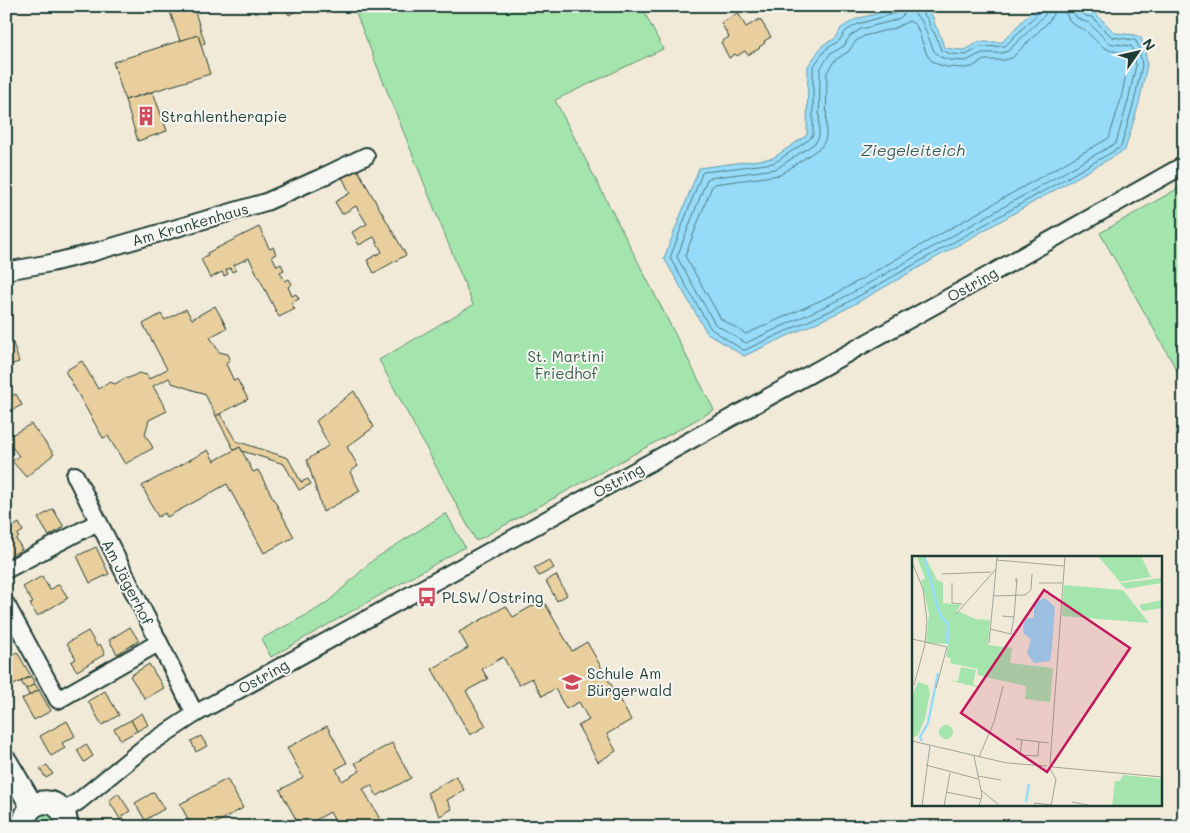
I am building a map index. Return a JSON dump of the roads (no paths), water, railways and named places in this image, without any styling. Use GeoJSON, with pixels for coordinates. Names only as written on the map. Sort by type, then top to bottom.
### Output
{"type":"FeatureCollection","features":[{"type":"Feature","properties":{"kind":"main road"},"geometry":{"type":"LineString","coordinates":[[6,762],[28,817]]}},
{"type":"Feature","properties":{"kind":"main road"},"geometry":{"type":"LineString","coordinates":[[28,817],[38,803],[45,802],[52,803],[58,807],[64,819]]}},
{"type":"Feature","properties":{"kind":"street","name":"Am Krankenhaus"},"geometry":{"type":"LineString","coordinates":[[6,271],[91,253],[266,202],[366,156]]}},
{"type":"Feature","properties":{"kind":"street","name":"Ostring"},"geometry":{"type":"LineString","coordinates":[[64,819],[79,802],[145,746],[195,714],[1184,165]]}},
{"type":"Feature","properties":{"kind":"street","name":"Am Jägerhof"},"geometry":{"type":"LineString","coordinates":[[75,476],[195,714]]}},
{"type":"Feature","properties":{"kind":"street","name":"Am Jägerhof"},"geometry":{"type":"LineString","coordinates":[[6,570],[98,522]]}},
{"type":"Feature","properties":{"kind":"street","name":"Am Jägerhof"},"geometry":{"type":"LineString","coordinates":[[6,604],[58,700],[158,643]]}},
{"type":"Feature","properties":{"kind":"water","name":"Ziegeleiteich"},"geometry":{"type":"Polygon","coordinates":[[[900,6],[921,6],[929,11],[944,47],[951,49],[965,50],[979,42],[1002,42],[1037,6],[1081,6],[1088,11],[1093,11],[1115,33],[1140,37],[1144,45],[1147,65],[1139,103],[1125,150],[846,309],[744,356],[707,333],[664,258],[699,168],[773,158],[807,135],[808,66],[823,45],[836,38],[841,28],[856,19],[900,6]]]}},
{"type":"Feature","properties":{"kind":"place","name":"Strahlentherapie"},"geometry":{"type":"Point","coordinates":[146,116]}},
{"type":"Feature","properties":{"kind":"place","name":"PLSW/Ostring"},"geometry":{"type":"Point","coordinates":[427,597]}},
{"type":"Feature","properties":{"kind":"place","name":"Schule Am Bürgerwald"},"geometry":{"type":"Point","coordinates":[572,682]}},
{"type":"Feature","properties":{"kind":"park label","name":"St. Martini Friedhof"},"geometry":{"type":"Point","coordinates":[566,364]}}]}
